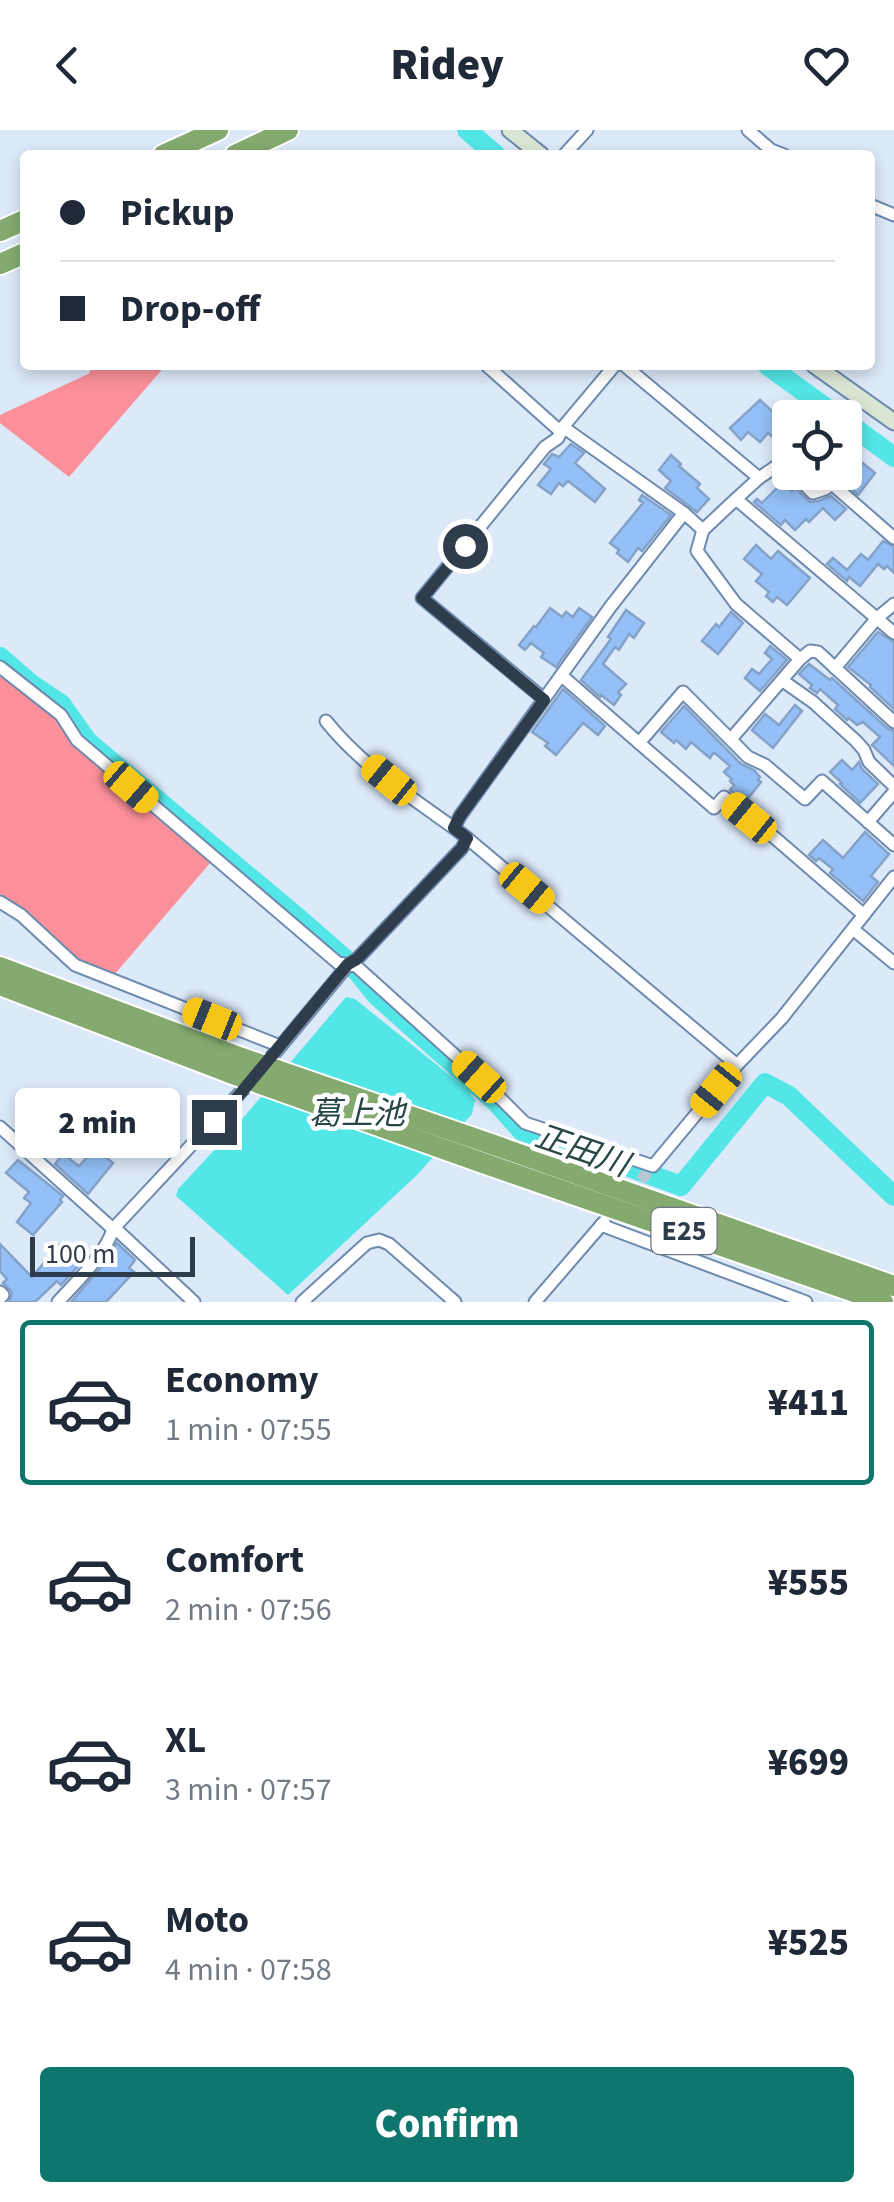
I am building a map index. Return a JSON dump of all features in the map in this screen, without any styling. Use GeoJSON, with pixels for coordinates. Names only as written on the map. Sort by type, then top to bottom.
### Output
{"type":"FeatureCollection","features":[{"type":"Feature","properties":{"kind":"highway"},"geometry":{"type":"LineString","coordinates":[[173,150],[215,130]]}},
{"type":"Feature","properties":{"kind":"highway"},"geometry":{"type":"LineString","coordinates":[[246,150],[288,130]]}},
{"type":"Feature","properties":{"kind":"highway","name":"E25"},"geometry":{"type":"LineString","coordinates":[[0,966],[236,1066]]}},
{"type":"Feature","properties":{"kind":"highway","name":"E25"},"geometry":{"type":"LineString","coordinates":[[0,988],[487,1154],[884,1302]]}},
{"type":"Feature","properties":{"kind":"highway","name":"E25"},"geometry":{"type":"LineString","coordinates":[[487,1154],[730,1228],[894,1286]]}},
{"type":"Feature","properties":{"kind":"highway"},"geometry":{"type":"LineString","coordinates":[[730,1228],[894,1273]]}},
{"type":"Feature","properties":{"kind":"main road"},"geometry":{"type":"LineString","coordinates":[[510,130],[534,150]]}},
{"type":"Feature","properties":{"kind":"main road"},"geometry":{"type":"LineString","coordinates":[[821,370],[894,422]]}},
{"type":"Feature","properties":{"kind":"street"},"geometry":{"type":"LineString","coordinates":[[215,130],[234,150]]}},
{"type":"Feature","properties":{"kind":"street"},"geometry":{"type":"LineString","coordinates":[[569,150],[587,130]]}},
{"type":"Feature","properties":{"kind":"street"},"geometry":{"type":"LineString","coordinates":[[748,130],[771,150]]}},
{"type":"Feature","properties":{"kind":"street"},"geometry":{"type":"LineString","coordinates":[[492,370],[562,430],[703,530]]}},
{"type":"Feature","properties":{"kind":"street"},"geometry":{"type":"LineString","coordinates":[[544,700],[422,598],[611,370]]}},
{"type":"Feature","properties":{"kind":"street"},"geometry":{"type":"LineString","coordinates":[[630,370],[759,478]]}},
{"type":"Feature","properties":{"kind":"street"},"geometry":{"type":"LineString","coordinates":[[772,469],[703,530],[697,552],[736,604],[800,659]]}},
{"type":"Feature","properties":{"kind":"street"},"geometry":{"type":"LineString","coordinates":[[839,490],[894,538]]}},
{"type":"Feature","properties":{"kind":"street"},"geometry":{"type":"LineString","coordinates":[[736,498],[894,632]]}},
{"type":"Feature","properties":{"kind":"street"},"geometry":{"type":"LineString","coordinates":[[454,828],[612,606],[684,513]]}},
{"type":"Feature","properties":{"kind":"street"},"geometry":{"type":"LineString","coordinates":[[835,668],[877,618],[894,604]]}},
{"type":"Feature","properties":{"kind":"street"},"geometry":{"type":"LineString","coordinates":[[732,739],[810,651],[818,652],[894,722]]}},
{"type":"Feature","properties":{"kind":"street"},"geometry":{"type":"LineString","coordinates":[[0,668],[61,716],[78,740],[211,857],[338,963],[356,966],[370,978],[524,1123],[653,1166],[737,1065],[782,1018],[894,877]]}},
{"type":"Feature","properties":{"kind":"street"},"geometry":{"type":"LineString","coordinates":[[562,676],[714,808],[724,797],[864,916]]}},
{"type":"Feature","properties":{"kind":"street"},"geometry":{"type":"LineString","coordinates":[[783,681],[856,741],[894,789],[868,822]]}},
{"type":"Feature","properties":{"kind":"street"},"geometry":{"type":"LineString","coordinates":[[639,743],[683,692],[748,757],[765,765],[805,799],[822,781],[894,845]]}},
{"type":"Feature","properties":{"kind":"street"},"geometry":{"type":"LineString","coordinates":[[326,721],[342,742],[467,838],[737,1065]]}},
{"type":"Feature","properties":{"kind":"street"},"geometry":{"type":"LineString","coordinates":[[58,1302],[88,1268],[113,1229],[240,1094],[348,964],[449,862],[467,838]]}},
{"type":"Feature","properties":{"kind":"street"},"geometry":{"type":"LineString","coordinates":[[0,902],[21,915],[75,965],[280,1046]]}},
{"type":"Feature","properties":{"kind":"street"},"geometry":{"type":"LineString","coordinates":[[854,930],[894,962]]}},
{"type":"Feature","properties":{"kind":"street"},"geometry":{"type":"LineString","coordinates":[[0,1127],[194,1302]]}},
{"type":"Feature","properties":{"kind":"street"},"geometry":{"type":"LineString","coordinates":[[534,1302],[604,1223],[806,1302]]}},
{"type":"Feature","properties":{"kind":"street"},"geometry":{"type":"LineString","coordinates":[[302,1302],[367,1243],[378,1240],[389,1244],[455,1302]]}},
{"type":"Feature","properties":{"kind":"shaded area"},"geometry":{"type":"Polygon","coordinates":[[[92,370],[162,370],[69,477],[0,423],[0,415],[92,370]]]}},
{"type":"Feature","properties":{"kind":"shaded area"},"geometry":{"type":"Polygon","coordinates":[[[0,670],[45,704],[91,757],[211,862],[114,975],[76,958],[34,918],[0,894],[0,670]]]}},
{"type":"Feature","properties":{"kind":"water","name":"葛上池"},"geometry":{"type":"Polygon","coordinates":[[[346,997],[355,999],[468,1090],[475,1100],[472,1114],[417,1175],[288,1295],[176,1196],[178,1189],[346,997]]]}},
{"type":"Feature","properties":{"kind":"building"},"geometry":{"type":"Polygon","coordinates":[[[760,400],[772,411],[772,436],[768,433],[760,442],[748,432],[741,440],[730,428],[760,400]]]}},
{"type":"Feature","properties":{"kind":"building"},"geometry":{"type":"Polygon","coordinates":[[[571,444],[584,453],[575,463],[605,489],[595,502],[568,481],[563,486],[559,483],[551,494],[538,485],[551,469],[544,464],[552,454],[559,457],[571,444]]]}},
{"type":"Feature","properties":{"kind":"building"},"geometry":{"type":"Polygon","coordinates":[[[671,455],[709,499],[697,512],[665,488],[671,481],[659,470],[671,455]]]}},
{"type":"Feature","properties":{"kind":"building"},"geometry":{"type":"Polygon","coordinates":[[[862,463],[875,473],[862,490],[862,463]]]}},
{"type":"Feature","properties":{"kind":"building"},"geometry":{"type":"Polygon","coordinates":[[[775,490],[797,490],[810,502],[831,496],[846,509],[835,520],[823,508],[795,530],[785,520],[781,525],[754,502],[757,499],[762,503],[775,490]]]}},
{"type":"Feature","properties":{"kind":"building"},"geometry":{"type":"Polygon","coordinates":[[[642,495],[671,515],[628,562],[610,543],[643,503],[639,500],[642,495]]]}},
{"type":"Feature","properties":{"kind":"building"},"geometry":{"type":"Polygon","coordinates":[[[883,541],[894,547],[894,573],[878,564],[860,586],[849,577],[847,581],[827,564],[833,558],[847,570],[861,554],[868,560],[883,541]]]}},
{"type":"Feature","properties":{"kind":"building"},"geometry":{"type":"Polygon","coordinates":[[[756,545],[771,559],[778,551],[810,578],[787,605],[777,597],[773,602],[766,596],[769,592],[756,581],[762,574],[744,559],[756,545]]]}},
{"type":"Feature","properties":{"kind":"building"},"geometry":{"type":"Polygon","coordinates":[[[550,608],[562,617],[566,612],[573,617],[579,608],[592,617],[556,667],[541,657],[544,653],[531,643],[525,650],[519,645],[550,608]]]}},
{"type":"Feature","properties":{"kind":"building"},"geometry":{"type":"Polygon","coordinates":[[[626,610],[644,623],[634,638],[629,634],[619,650],[615,647],[603,664],[626,684],[614,705],[581,680],[611,639],[608,637],[626,610]]]}},
{"type":"Feature","properties":{"kind":"building"},"geometry":{"type":"Polygon","coordinates":[[[731,612],[743,623],[718,654],[702,641],[731,612]]]}},
{"type":"Feature","properties":{"kind":"building"},"geometry":{"type":"Polygon","coordinates":[[[878,632],[894,642],[894,709],[848,667],[878,632]]]}},
{"type":"Feature","properties":{"kind":"building"},"geometry":{"type":"Polygon","coordinates":[[[770,646],[787,660],[760,691],[745,678],[752,669],[759,674],[772,659],[765,653],[770,646]]]}},
{"type":"Feature","properties":{"kind":"building"},"geometry":{"type":"Polygon","coordinates":[[[809,664],[832,678],[894,731],[894,766],[872,745],[880,737],[863,722],[857,725],[847,720],[835,709],[838,705],[820,689],[817,693],[810,688],[812,685],[799,674],[809,664]]]}},
{"type":"Feature","properties":{"kind":"building"},"geometry":{"type":"Polygon","coordinates":[[[563,689],[605,726],[598,735],[583,723],[556,755],[545,746],[548,743],[532,732],[563,689]]]}},
{"type":"Feature","properties":{"kind":"building"},"geometry":{"type":"Polygon","coordinates":[[[795,705],[802,711],[773,748],[752,730],[765,714],[779,725],[795,705]]]}},
{"type":"Feature","properties":{"kind":"building"},"geometry":{"type":"Polygon","coordinates":[[[684,706],[741,764],[760,777],[761,782],[745,802],[730,790],[734,785],[732,779],[724,772],[730,766],[716,754],[710,758],[691,742],[686,749],[661,732],[684,706]]]}},
{"type":"Feature","properties":{"kind":"building"},"geometry":{"type":"Polygon","coordinates":[[[842,760],[852,770],[859,762],[878,784],[860,803],[830,772],[842,760]]]}},
{"type":"Feature","properties":{"kind":"building"},"geometry":{"type":"Polygon","coordinates":[[[865,832],[889,854],[871,876],[878,882],[863,901],[830,873],[833,869],[809,855],[823,840],[843,858],[865,832]]]}},
{"type":"Feature","properties":{"kind":"building"},"geometry":{"type":"Polygon","coordinates":[[[95,1148],[113,1163],[88,1194],[55,1164],[63,1154],[79,1166],[95,1148]]]}},
{"type":"Feature","properties":{"kind":"building"},"geometry":{"type":"Polygon","coordinates":[[[18,1160],[63,1196],[33,1235],[17,1222],[31,1203],[24,1198],[29,1192],[6,1173],[18,1160]]]}},
{"type":"Feature","properties":{"kind":"building"},"geometry":{"type":"Polygon","coordinates":[[[117,1243],[135,1260],[129,1268],[134,1272],[106,1302],[71,1302],[104,1264],[117,1243]]]}},
{"type":"Feature","properties":{"kind":"building"},"geometry":{"type":"Polygon","coordinates":[[[0,1244],[32,1277],[60,1244],[81,1263],[61,1285],[57,1281],[35,1302],[9,1302],[12,1292],[3,1283],[7,1279],[0,1271],[0,1244]]]}},
{"type":"Feature","properties":{"kind":"waterway"},"geometry":{"type":"LineString","coordinates":[[467,130],[490,150]]}},
{"type":"Feature","properties":{"kind":"waterway"},"geometry":{"type":"LineString","coordinates":[[774,370],[815,400]]}},
{"type":"Feature","properties":{"kind":"waterway"},"geometry":{"type":"LineString","coordinates":[[862,433],[894,457]]}},
{"type":"Feature","properties":{"kind":"waterway","name":"正田川"},"geometry":{"type":"LineString","coordinates":[[0,657],[61,704],[88,742],[352,965],[377,996],[495,1101],[522,1131],[681,1186],[765,1083],[789,1096],[894,1196]]}},
{"type":"Feature","properties":{"kind":"tunnel"},"geometry":{"type":"LineString","coordinates":[[630,1193],[653,1166]]}},
{"type":"Feature","properties":{"kind":"route"},"geometry":{"type":"LineString","coordinates":[[214,1122],[348,964],[462,848],[467,838],[454,828],[460,816],[544,700],[422,598],[465,546]]}}]}
